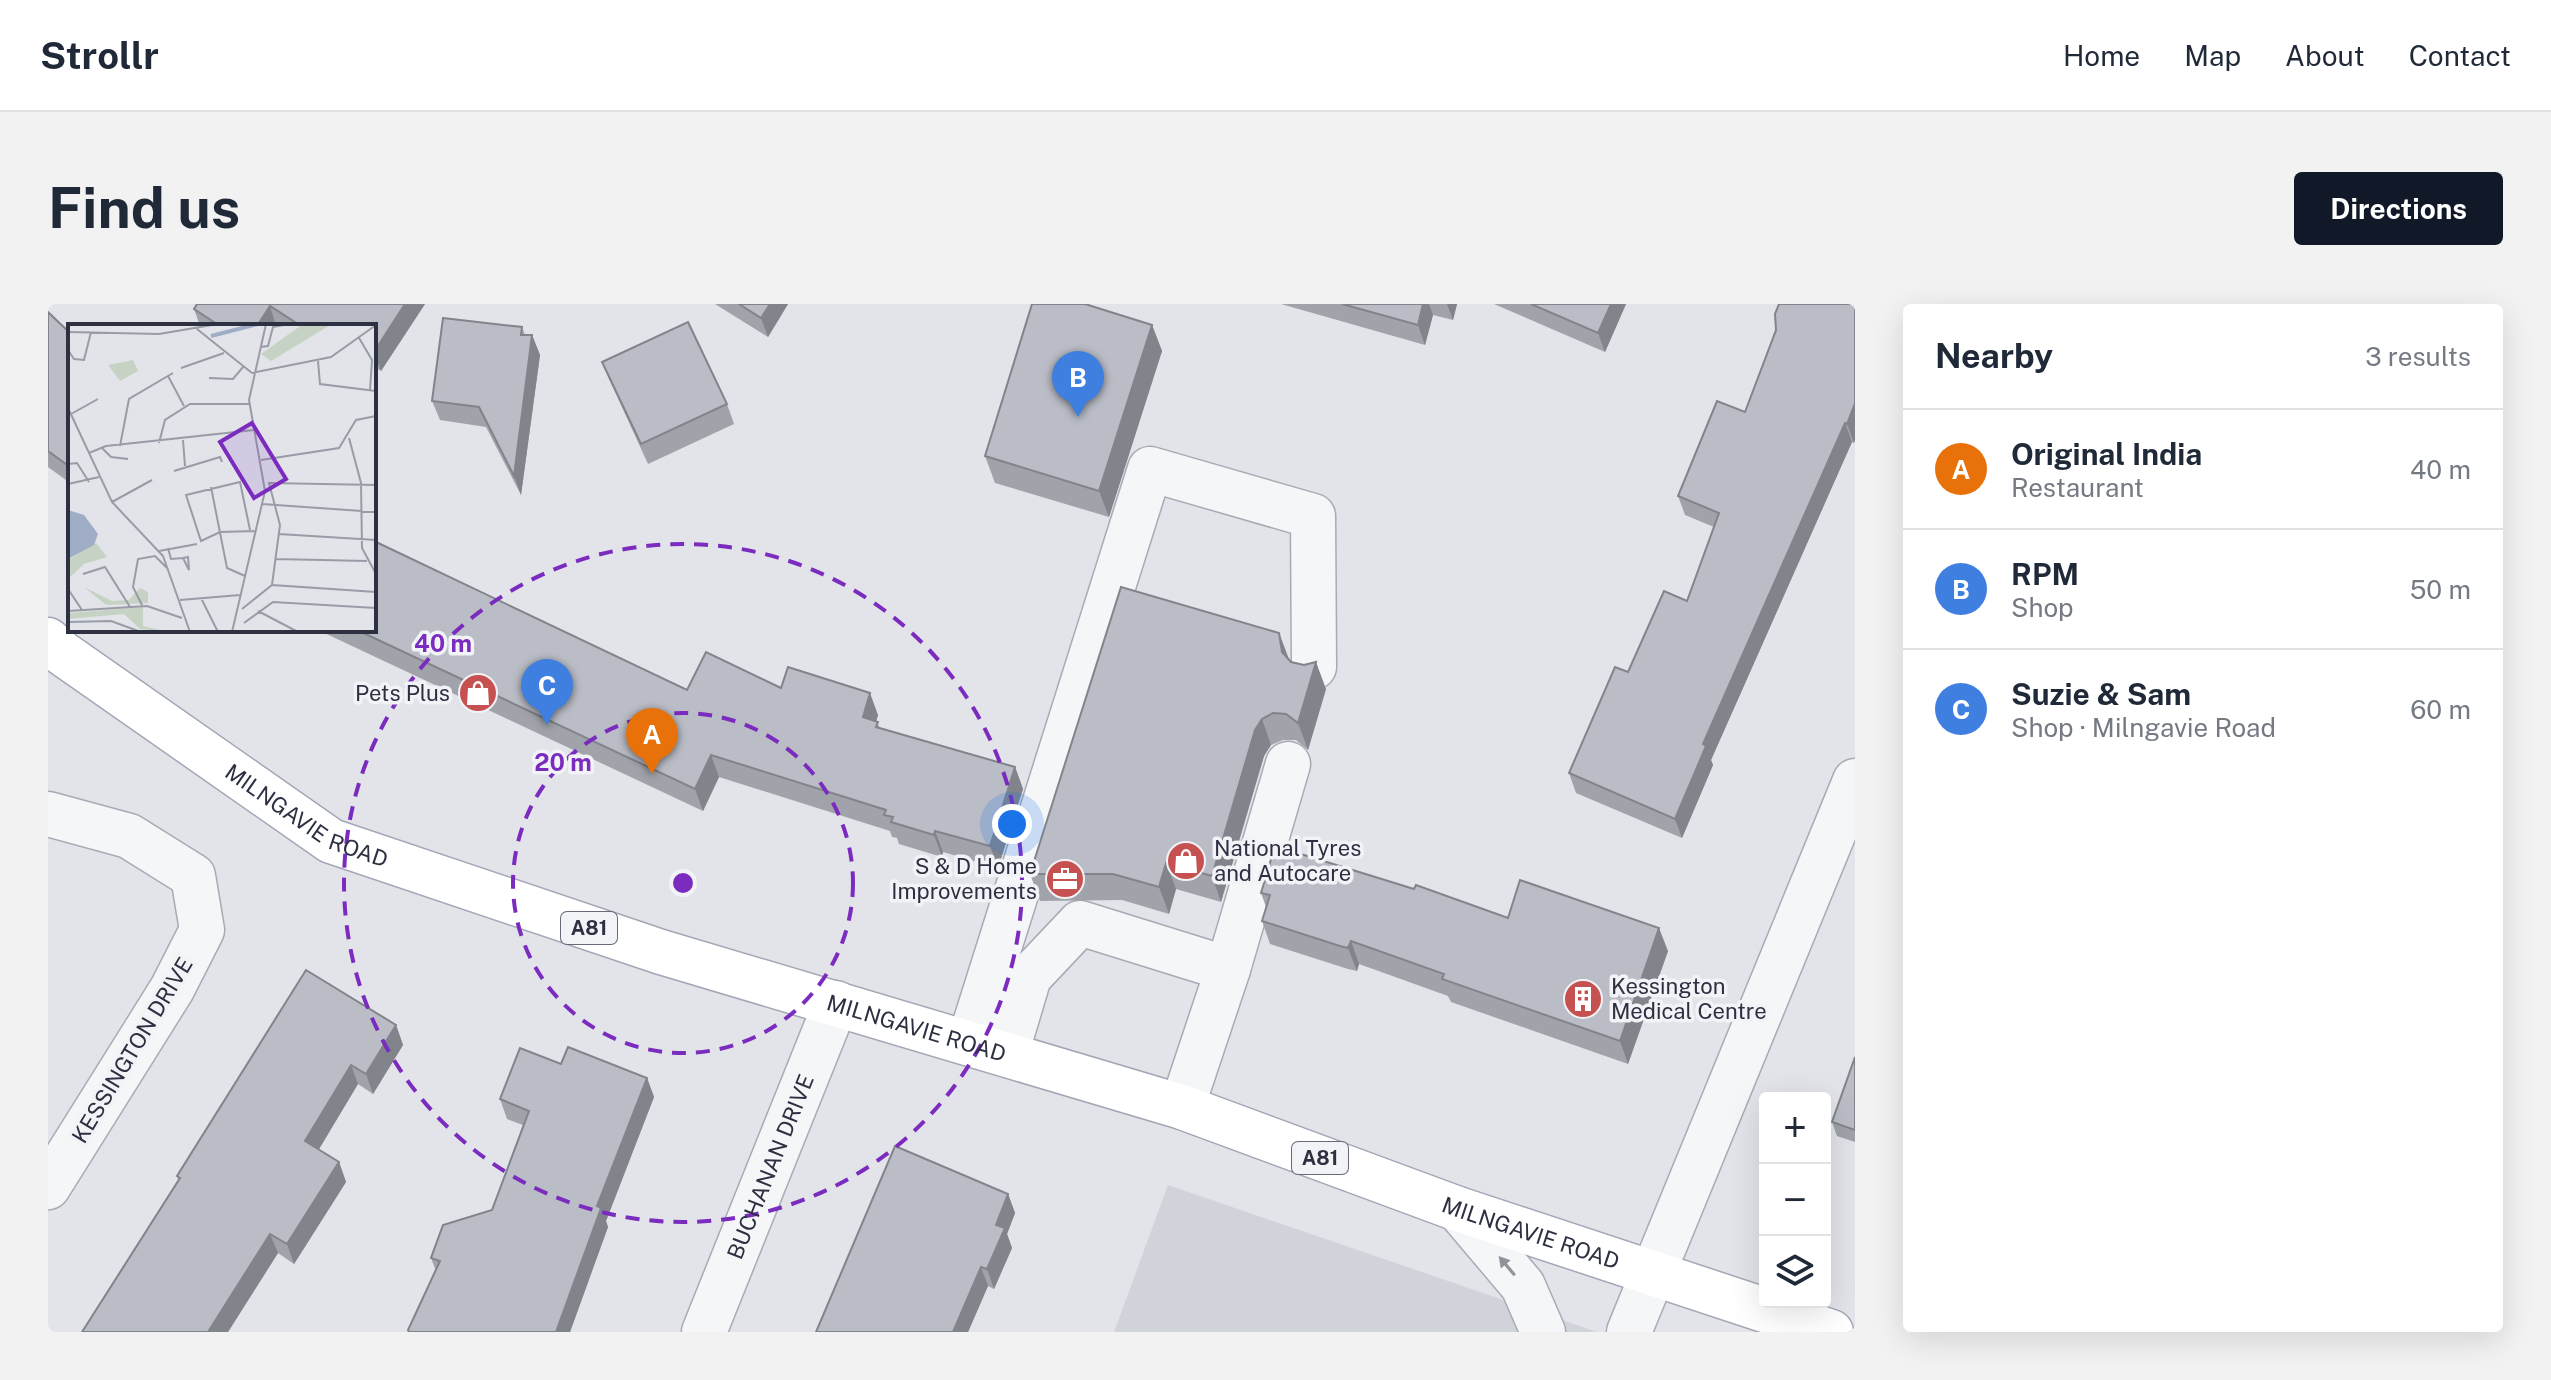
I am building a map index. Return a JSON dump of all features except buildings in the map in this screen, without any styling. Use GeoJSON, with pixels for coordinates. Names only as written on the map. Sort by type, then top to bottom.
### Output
{"type":"FeatureCollection","features":[{"type":"Feature","properties":{"kind":"main road","name":"MILNGAVIE ROAD"},"geometry":{"type":"LineString","coordinates":[[48,640],[62,653],[331,841],[661,952],[1182,1107],[1458,1209],[1831,1332]]}},
{"type":"Feature","properties":{"kind":"street"},"geometry":{"type":"LineString","coordinates":[[988,1048],[1150,469],[1313,516],[1314,667]]}},
{"type":"Feature","properties":{"kind":"street"},"geometry":{"type":"LineString","coordinates":[[1182,1107],[1228,969],[1288,764]]}},
{"type":"Feature","properties":{"kind":"street"},"geometry":{"type":"LineString","coordinates":[[1629,1332],[1855,781]]}},
{"type":"Feature","properties":{"kind":"street","name":"KESSINGTON DRIVE"},"geometry":{"type":"LineString","coordinates":[[48,814],[129,836],[193,876],[202,930],[172,989],[48,1187]]}},
{"type":"Feature","properties":{"kind":"street"},"geometry":{"type":"LineString","coordinates":[[988,1048],[1029,977],[1080,923],[1228,969]]}},
{"type":"Feature","properties":{"kind":"street","name":"BUCHANAN DRIVE"},"geometry":{"type":"LineString","coordinates":[[704,1332],[836,1003]]}},
{"type":"Feature","properties":{"kind":"street"},"geometry":{"type":"LineString","coordinates":[[1458,1209],[1523,1286],[1543,1332]]}},
{"type":"Feature","properties":{"kind":"shaded area"},"geometry":{"type":"Polygon","coordinates":[[[1168,1185],[1597,1332],[1114,1332],[1168,1185]]]}},
{"type":"Feature","properties":{"kind":"place","name":"RPM"},"geometry":{"type":"Point","coordinates":[1078,417]}},
{"type":"Feature","properties":{"kind":"place","name":"Pets Plus"},"geometry":{"type":"Point","coordinates":[478,693]}},
{"type":"Feature","properties":{"kind":"place","name":"Suzie & Sam"},"geometry":{"type":"Point","coordinates":[547,725]}},
{"type":"Feature","properties":{"kind":"place","name":"Original India"},"geometry":{"type":"Point","coordinates":[652,774]}},
{"type":"Feature","properties":{"kind":"place","name":"National Tyres and Autocare"},"geometry":{"type":"Point","coordinates":[1186,861]}},
{"type":"Feature","properties":{"kind":"place","name":"S & D Home Improvements"},"geometry":{"type":"Point","coordinates":[1065,879]}},
{"type":"Feature","properties":{"kind":"place","name":"Kessington Medical Centre"},"geometry":{"type":"Point","coordinates":[1583,999]}}]}
